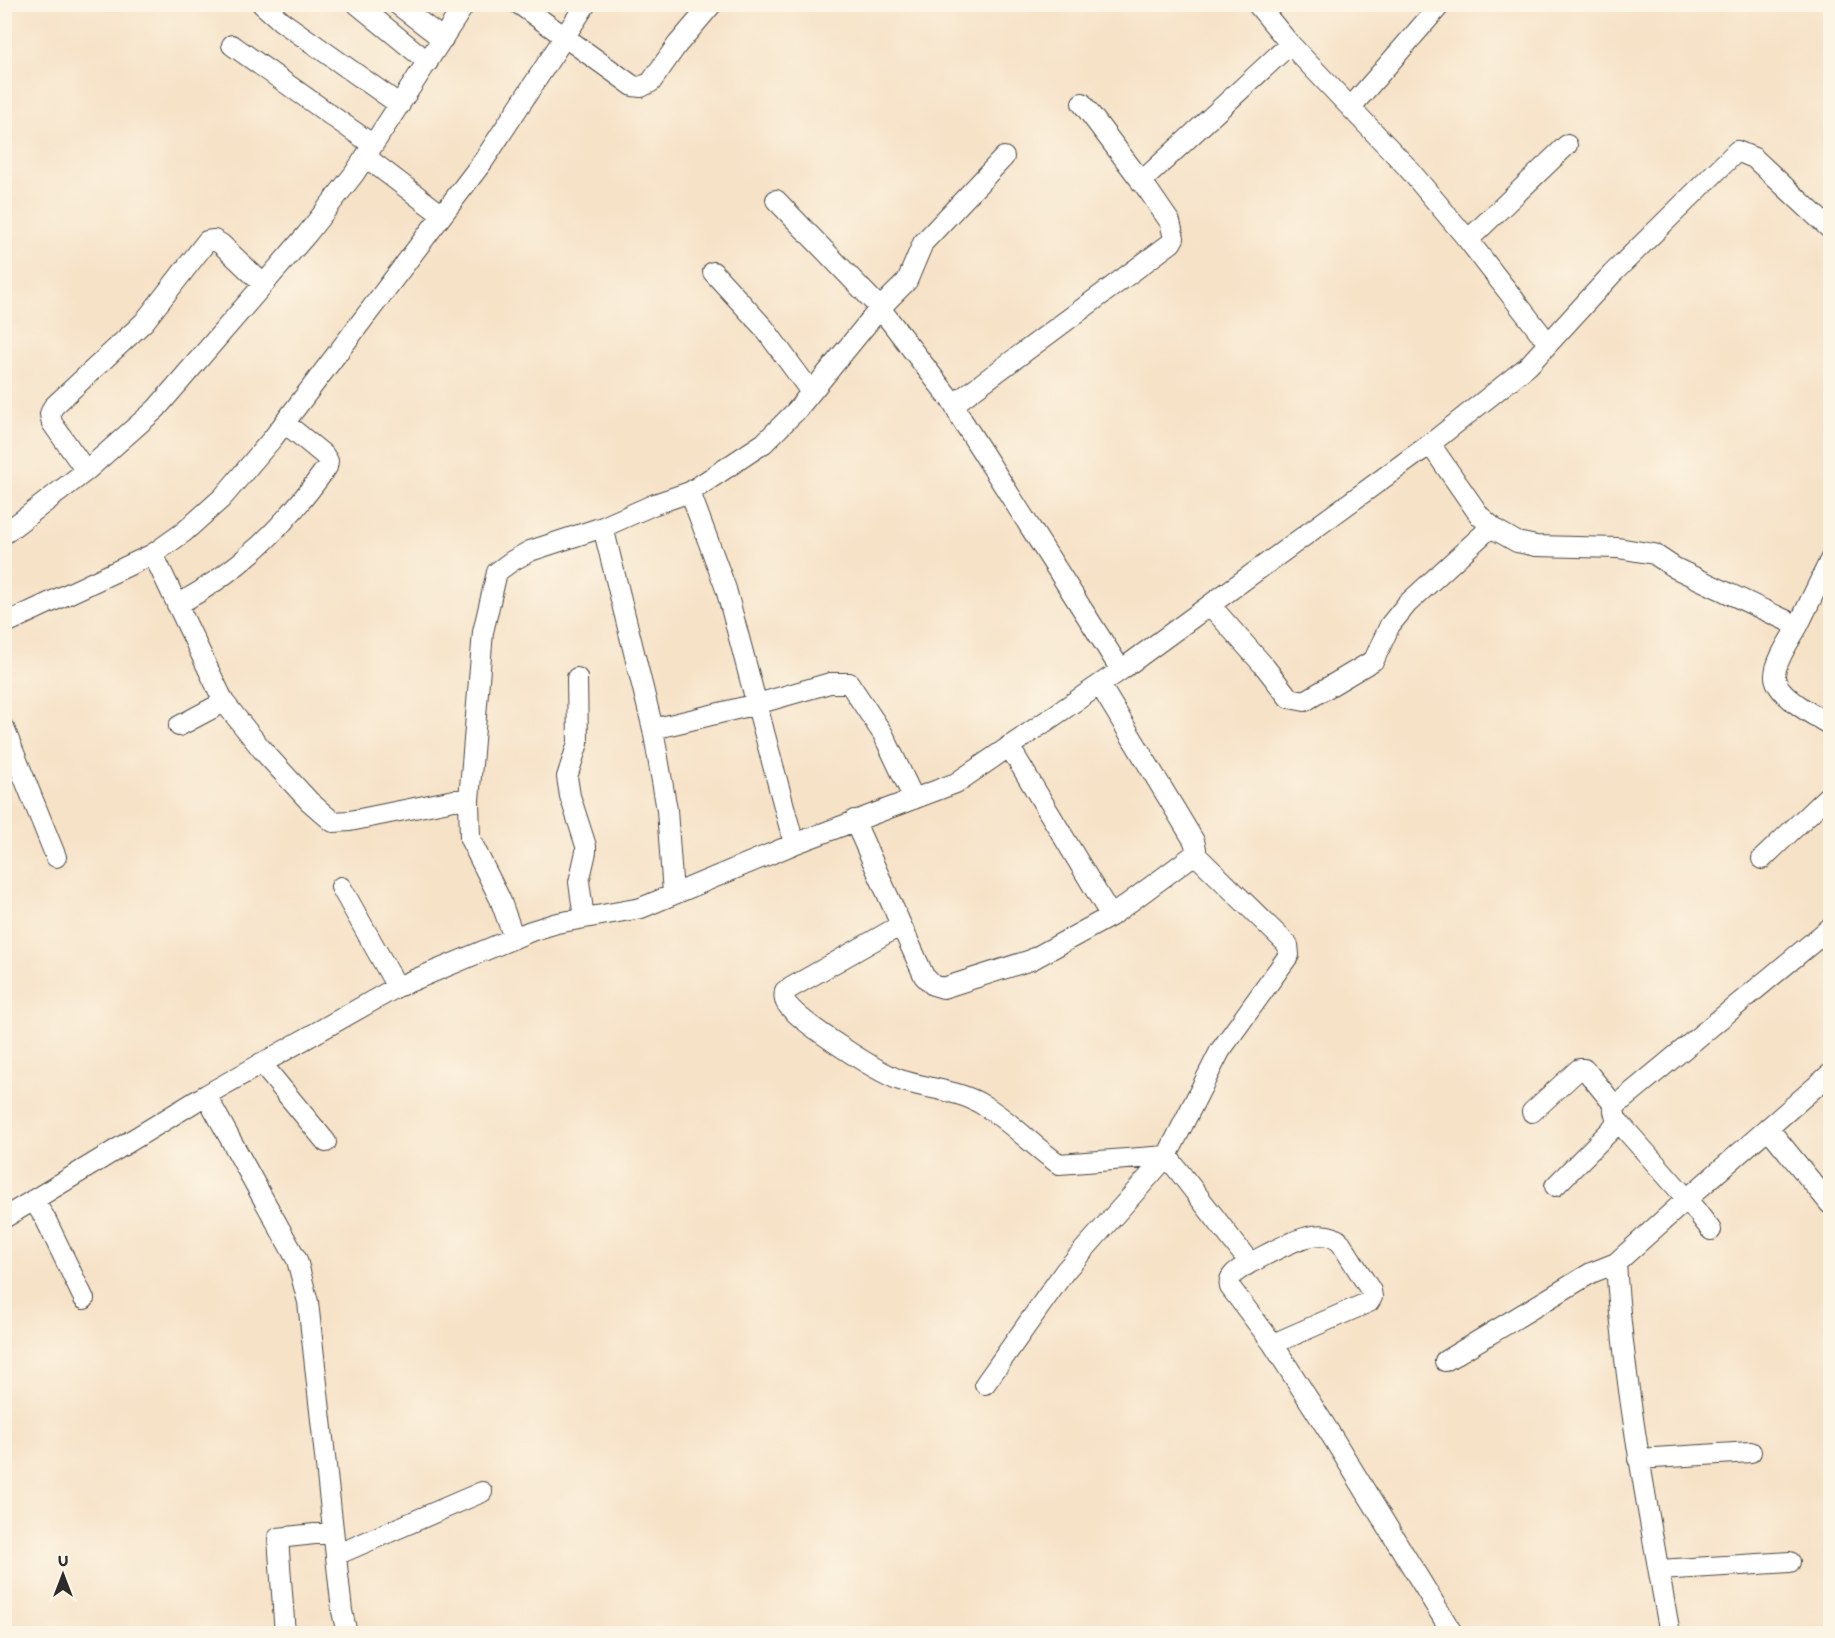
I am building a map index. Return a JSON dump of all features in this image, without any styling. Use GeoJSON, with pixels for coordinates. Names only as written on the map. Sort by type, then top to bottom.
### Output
{"type":"FeatureCollection","features":[{"type":"Feature","properties":{"kind":"street"},"geometry":{"type":"LineString","coordinates":[[262,4],[281,21],[400,105]]}},
{"type":"Feature","properties":{"kind":"street"},"geometry":{"type":"LineString","coordinates":[[357,4],[428,62]]}},
{"type":"Feature","properties":{"kind":"street"},"geometry":{"type":"LineString","coordinates":[[397,4],[442,39]]}},
{"type":"Feature","properties":{"kind":"street"},"geometry":{"type":"LineString","coordinates":[[4,534],[86,471],[156,409],[314,225],[354,174],[465,4]]}},
{"type":"Feature","properties":{"kind":"street"},"geometry":{"type":"LineString","coordinates":[[519,4],[633,86],[646,86],[651,82],[677,45],[712,4]]}},
{"type":"Feature","properties":{"kind":"street"},"geometry":{"type":"LineString","coordinates":[[5,622],[153,554],[184,532],[222,498],[285,423],[484,160],[586,4]]}},
{"type":"Feature","properties":{"kind":"street"},"geometry":{"type":"LineString","coordinates":[[1257,4],[1290,44],[1407,167],[1468,240],[1548,344]]}},
{"type":"Feature","properties":{"kind":"street"},"geometry":{"type":"LineString","coordinates":[[1351,107],[1441,4]]}},
{"type":"Feature","properties":{"kind":"street"},"geometry":{"type":"LineString","coordinates":[[1142,182],[1290,44]]}},
{"type":"Feature","properties":{"kind":"street"},"geometry":{"type":"LineString","coordinates":[[232,45],[369,151],[442,216]]}},
{"type":"Feature","properties":{"kind":"street"},"geometry":{"type":"LineString","coordinates":[[954,404],[1171,243],[1174,238],[1170,222],[1082,103]]}},
{"type":"Feature","properties":{"kind":"street"},"geometry":{"type":"LineString","coordinates":[[1468,240],[1567,145]]}},
{"type":"Feature","properties":{"kind":"street"},"geometry":{"type":"LineString","coordinates":[[4,1218],[206,1095],[397,987],[514,938],[557,923],[640,908],[854,820],[956,783],[1121,670],[1430,444],[1528,366],[1612,274],[1737,151],[1754,158],[1830,229]]}},
{"type":"Feature","properties":{"kind":"street"},"geometry":{"type":"LineString","coordinates":[[514,938],[500,899],[470,839],[469,800],[483,632],[497,572],[530,551],[603,527],[654,504],[690,492],[764,443],[796,411],[880,308],[907,281],[923,243],[1004,157]]}},
{"type":"Feature","properties":{"kind":"street"},"geometry":{"type":"LineString","coordinates":[[776,200],[880,308],[954,404],[1121,670]]}},
{"type":"Feature","properties":{"kind":"street"},"geometry":{"type":"LineString","coordinates":[[86,471],[52,423],[50,414],[54,407],[144,322],[207,241],[214,240],[221,244],[263,284]]}},
{"type":"Feature","properties":{"kind":"street"},"geometry":{"type":"LineString","coordinates":[[713,272],[764,328],[811,392]]}},
{"type":"Feature","properties":{"kind":"street"},"geometry":{"type":"LineString","coordinates":[[177,605],[219,580],[256,551],[272,536],[327,467],[328,461],[324,455],[285,423]]}},
{"type":"Feature","properties":{"kind":"street"},"geometry":{"type":"LineString","coordinates":[[1430,444],[1480,516],[1517,542],[1618,548],[1654,554],[1675,568],[1798,626]]}},
{"type":"Feature","properties":{"kind":"street"},"geometry":{"type":"LineString","coordinates":[[690,492],[726,589],[794,844]]}},
{"type":"Feature","properties":{"kind":"street"},"geometry":{"type":"LineString","coordinates":[[1210,605],[1265,667],[1288,698],[1305,700],[1374,660],[1389,625],[1407,604],[1492,526]]}},
{"type":"Feature","properties":{"kind":"street"},"geometry":{"type":"LineString","coordinates":[[603,527],[653,729],[667,810],[673,894]]}},
{"type":"Feature","properties":{"kind":"street"},"geometry":{"type":"LineString","coordinates":[[153,554],[224,702],[264,752],[309,801],[333,822],[350,821],[454,800],[469,800]]}},
{"type":"Feature","properties":{"kind":"street"},"geometry":{"type":"LineString","coordinates":[[1830,560],[1780,657],[1775,676],[1778,687],[1786,696],[1830,725]]}},
{"type":"Feature","properties":{"kind":"street"},"geometry":{"type":"LineString","coordinates":[[577,678],[578,742],[567,777],[570,796],[586,846],[579,882],[584,918]]}},
{"type":"Feature","properties":{"kind":"street"},"geometry":{"type":"LineString","coordinates":[[653,729],[757,704],[830,683],[849,683],[883,734],[914,799]]}},
{"type":"Feature","properties":{"kind":"street"},"geometry":{"type":"LineString","coordinates":[[854,820],[924,976],[933,985],[943,988],[1031,960],[1111,916],[1195,854],[1194,841],[1100,685]]}},
{"type":"Feature","properties":{"kind":"street"},"geometry":{"type":"LineString","coordinates":[[179,726],[224,702]]}},
{"type":"Feature","properties":{"kind":"street"},"geometry":{"type":"LineString","coordinates":[[4,728],[56,857]]}},
{"type":"Feature","properties":{"kind":"street"},"geometry":{"type":"LineString","coordinates":[[1009,746],[1111,916]]}},
{"type":"Feature","properties":{"kind":"street"},"geometry":{"type":"LineString","coordinates":[[1762,859],[1830,794]]}},
{"type":"Feature","properties":{"kind":"street"},"geometry":{"type":"LineString","coordinates":[[985,1384],[1065,1271],[1167,1156],[1220,1051],[1289,955],[1288,945],[1195,854]]}},
{"type":"Feature","properties":{"kind":"street"},"geometry":{"type":"LineString","coordinates":[[341,887],[397,987]]}},
{"type":"Feature","properties":{"kind":"street"},"geometry":{"type":"LineString","coordinates":[[901,924],[785,991],[786,1003],[804,1020],[869,1065],[899,1080],[981,1103],[1059,1164],[1167,1156]]}},
{"type":"Feature","properties":{"kind":"street"},"geometry":{"type":"LineString","coordinates":[[1555,1186],[1617,1114],[1830,928]]}},
{"type":"Feature","properties":{"kind":"street"},"geometry":{"type":"LineString","coordinates":[[261,1063],[326,1142]]}},
{"type":"Feature","properties":{"kind":"street"},"geometry":{"type":"LineString","coordinates":[[1532,1112],[1579,1069],[1584,1069],[1617,1114],[1711,1230]]}},
{"type":"Feature","properties":{"kind":"street"},"geometry":{"type":"LineString","coordinates":[[1445,1361],[1591,1273],[1616,1263],[1830,1074]]}},
{"type":"Feature","properties":{"kind":"street"},"geometry":{"type":"LineString","coordinates":[[206,1095],[297,1260],[308,1302],[333,1532],[347,1634]]}},
{"type":"Feature","properties":{"kind":"street"},"geometry":{"type":"LineString","coordinates":[[1768,1128],[1830,1204]]}},
{"type":"Feature","properties":{"kind":"street"},"geometry":{"type":"LineString","coordinates":[[1167,1156],[1250,1263]]}},
{"type":"Feature","properties":{"kind":"street"},"geometry":{"type":"LineString","coordinates":[[33,1200],[45,1218],[84,1299]]}},
{"type":"Feature","properties":{"kind":"street"},"geometry":{"type":"LineString","coordinates":[[1273,1344],[1369,1302],[1372,1297],[1371,1291],[1336,1238],[1326,1235],[1310,1236],[1250,1263],[1230,1277],[1230,1287],[1273,1344],[1453,1634]]}},
{"type":"Feature","properties":{"kind":"street"},"geometry":{"type":"LineString","coordinates":[[1616,1263],[1621,1340],[1638,1459],[1670,1634]]}},
{"type":"Feature","properties":{"kind":"street"},"geometry":{"type":"LineString","coordinates":[[1638,1459],[1751,1452]]}},
{"type":"Feature","properties":{"kind":"street"},"geometry":{"type":"LineString","coordinates":[[336,1555],[482,1492]]}},
{"type":"Feature","properties":{"kind":"street"},"geometry":{"type":"LineString","coordinates":[[285,1634],[278,1538],[333,1532]]}},
{"type":"Feature","properties":{"kind":"street"},"geometry":{"type":"LineString","coordinates":[[1659,1570],[1790,1562]]}}]}
